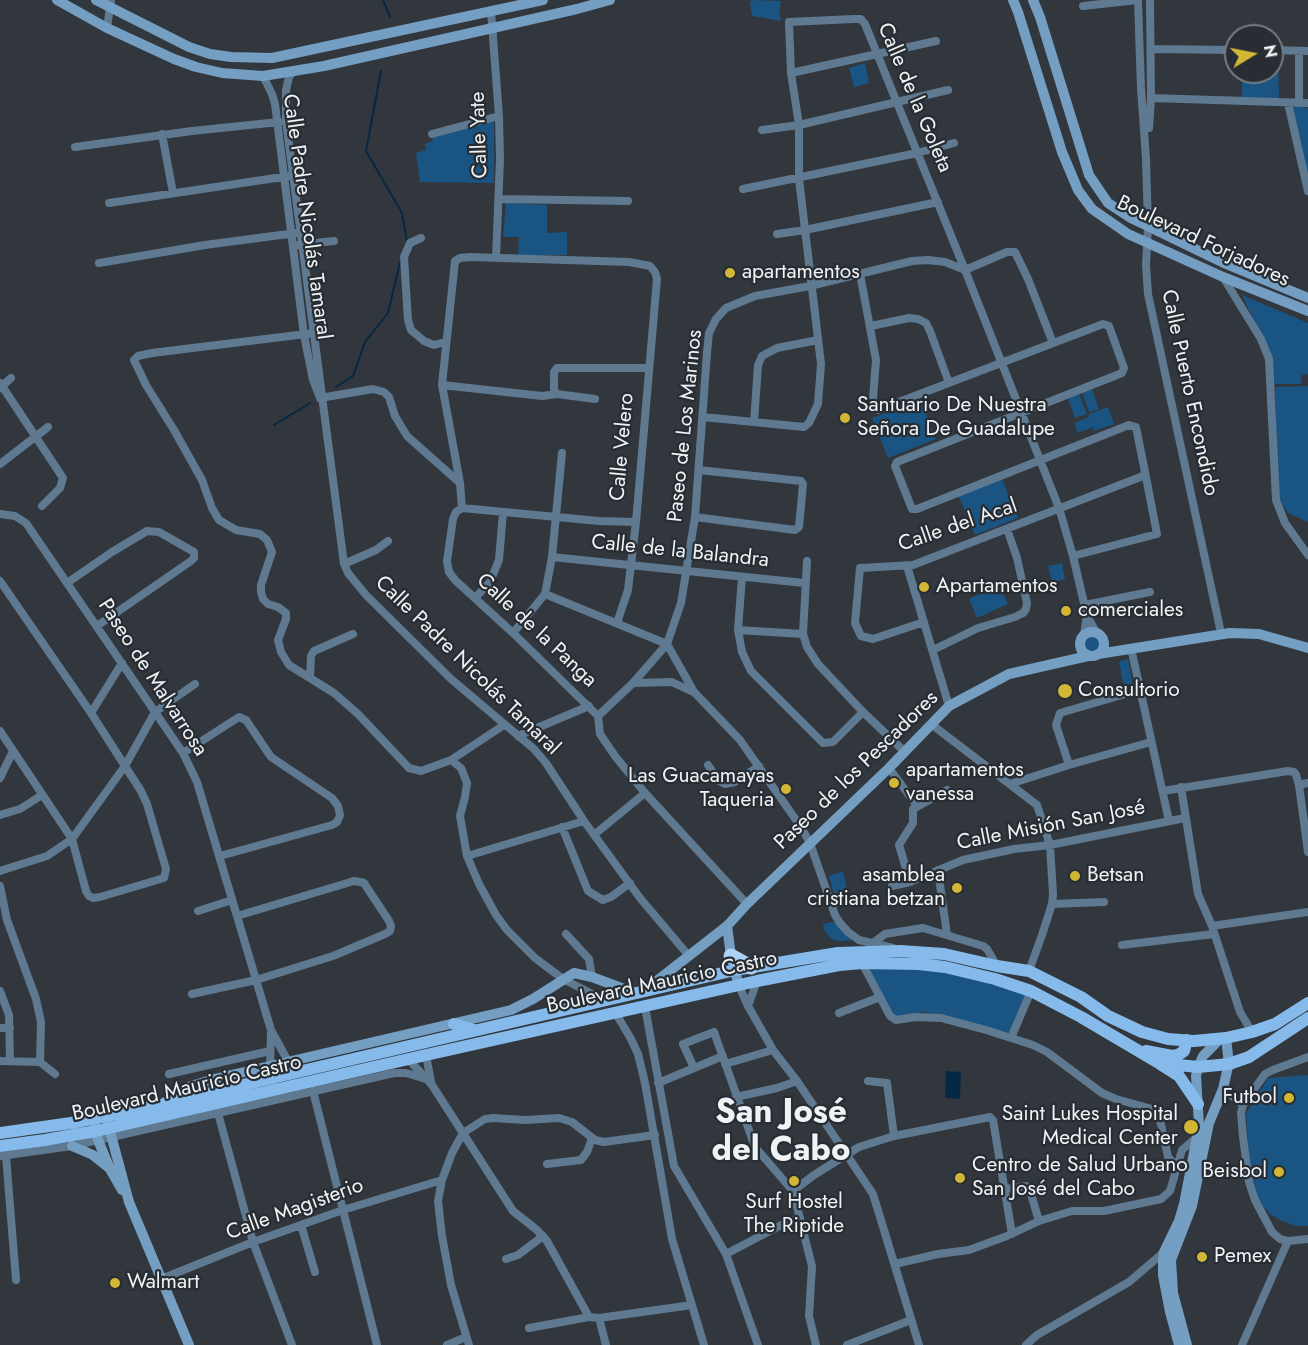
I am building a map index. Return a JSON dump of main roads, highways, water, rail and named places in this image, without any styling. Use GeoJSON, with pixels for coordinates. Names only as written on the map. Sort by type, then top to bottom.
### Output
{"type":"FeatureCollection","features":[{"type":"Feature","properties":{"kind":"highway"},"geometry":{"type":"LineString","coordinates":[[733,963],[754,974]]}},
{"type":"Feature","properties":{"kind":"main road"},"geometry":{"type":"LineString","coordinates":[[57,0],[107,28],[196,67],[222,73],[263,76],[293,72],[492,29],[610,0]]}},
{"type":"Feature","properties":{"kind":"main road"},"geometry":{"type":"LineString","coordinates":[[96,0],[110,4],[173,39],[200,51],[231,57],[272,58],[543,0]]}},
{"type":"Feature","properties":{"kind":"main road","name":"Boulevard Forjadores"},"geometry":{"type":"LineString","coordinates":[[1012,0],[1018,12],[1062,152],[1078,190],[1092,209],[1104,219],[1147,242],[1223,277],[1308,311]]}},
{"type":"Feature","properties":{"kind":"main road","name":"Boulevard Forjadores"},"geometry":{"type":"LineString","coordinates":[[1033,0],[1089,175],[1108,202],[1148,226],[1226,264],[1308,298]]}},
{"type":"Feature","properties":{"kind":"main road"},"geometry":{"type":"LineString","coordinates":[[1066,661],[1082,639],[1092,631],[1129,648]]}},
{"type":"Feature","properties":{"kind":"main road","name":"Paseo de los Pescadores"},"geometry":{"type":"LineString","coordinates":[[640,992],[728,926],[747,904],[889,768],[949,706],[1009,674],[1129,648],[1221,633],[1247,632],[1308,648]]}},
{"type":"Feature","properties":{"kind":"main road"},"geometry":{"type":"LineString","coordinates":[[1082,639],[1083,653],[1093,655],[1104,646],[1100,635]]}},
{"type":"Feature","properties":{"kind":"main road"},"geometry":{"type":"LineString","coordinates":[[728,926],[739,986]]}},
{"type":"Feature","properties":{"kind":"main road","name":"Boulevard Mauricio Castro"},"geometry":{"type":"LineString","coordinates":[[293,1078],[345,1078],[408,1059],[739,986],[754,974],[838,952],[900,951],[944,954],[1029,971],[1081,997],[1108,1016],[1142,1032],[1168,1039],[1224,1038],[1252,1032],[1275,1024],[1308,1003]]}},
{"type":"Feature","properties":{"kind":"main road","name":"Boulevard Mauricio Castro"},"geometry":{"type":"LineString","coordinates":[[2,1153],[475,1030],[640,992],[733,963]]}},
{"type":"Feature","properties":{"kind":"main road","name":"Boulevard Mauricio Castro"},"geometry":{"type":"LineString","coordinates":[[754,974],[862,963],[945,967],[995,979],[1031,991],[1160,1063],[1198,1067],[1228,1064],[1249,1057],[1308,1018]]}},
{"type":"Feature","properties":{"kind":"main road","name":"Boulevard Mauricio Castro"},"geometry":{"type":"LineString","coordinates":[[293,1078],[454,1024],[511,1010],[574,974],[592,976],[640,992]]}},
{"type":"Feature","properties":{"kind":"main road"},"geometry":{"type":"LineString","coordinates":[[454,1024],[475,1030]]}},
{"type":"Feature","properties":{"kind":"main road"},"geometry":{"type":"LineString","coordinates":[[1187,1345],[1173,1293],[1171,1260],[1192,1206],[1209,1124],[1223,1089],[1228,1064],[1224,1038]]}},
{"type":"Feature","properties":{"kind":"main road"},"geometry":{"type":"LineString","coordinates":[[1179,1345],[1163,1275],[1164,1252],[1179,1221],[1184,1204],[1197,1137],[1199,1125],[1196,1076],[1198,1067],[1203,1056],[1224,1038]]}},
{"type":"Feature","properties":{"kind":"main road"},"geometry":{"type":"LineString","coordinates":[[1133,1048],[1178,1056],[1184,1051],[1187,1040]]}},
{"type":"Feature","properties":{"kind":"main road"},"geometry":{"type":"LineString","coordinates":[[1160,1063],[1179,1076],[1198,1104]]}},
{"type":"Feature","properties":{"kind":"main road","name":"Boulevard Mauricio Castro"},"geometry":{"type":"LineString","coordinates":[[161,1105],[197,1083],[273,1083]]}},
{"type":"Feature","properties":{"kind":"main road","name":"Boulevard Mauricio Castro"},"geometry":{"type":"LineString","coordinates":[[0,1133],[102,1128],[161,1105],[273,1083]]}},
{"type":"Feature","properties":{"kind":"main road"},"geometry":{"type":"LineString","coordinates":[[102,1128],[110,1169],[129,1202]]}},
{"type":"Feature","properties":{"kind":"main road"},"geometry":{"type":"LineString","coordinates":[[102,1128],[129,1202],[189,1345]]}},
{"type":"Feature","properties":{"kind":"main road"},"geometry":{"type":"LineString","coordinates":[[72,1146],[93,1155],[110,1169]]}},
{"type":"Feature","properties":{"kind":"waterway"},"geometry":{"type":"LineString","coordinates":[[383,0],[390,17]]}},
{"type":"Feature","properties":{"kind":"waterway"},"geometry":{"type":"LineString","coordinates":[[381,71],[366,151],[402,213],[407,242]]}},
{"type":"Feature","properties":{"kind":"waterway"},"geometry":{"type":"LineString","coordinates":[[336,387],[353,376],[365,342],[388,313],[400,262]]}},
{"type":"Feature","properties":{"kind":"waterway"},"geometry":{"type":"LineString","coordinates":[[274,425],[310,403]]}},
{"type":"Feature","properties":{"kind":"place","name":"apartamentos"},"geometry":{"type":"Point","coordinates":[730,273]}},
{"type":"Feature","properties":{"kind":"place","name":"Santuario De Nuestra Señora De Guadalupe"},"geometry":{"type":"Point","coordinates":[845,418]}},
{"type":"Feature","properties":{"kind":"place","name":"Apartamentos"},"geometry":{"type":"Point","coordinates":[924,587]}},
{"type":"Feature","properties":{"kind":"place","name":"comerciales"},"geometry":{"type":"Point","coordinates":[1066,611]}},
{"type":"Feature","properties":{"kind":"place","name":"Consultorio"},"geometry":{"type":"Point","coordinates":[1065,691]}},
{"type":"Feature","properties":{"kind":"place","name":"apartamentos vanessa"},"geometry":{"type":"Point","coordinates":[894,783]}},
{"type":"Feature","properties":{"kind":"place","name":"Las Guacamayas Taqueria"},"geometry":{"type":"Point","coordinates":[786,789]}},
{"type":"Feature","properties":{"kind":"place","name":"Betsan"},"geometry":{"type":"Point","coordinates":[1075,876]}},
{"type":"Feature","properties":{"kind":"place","name":"asamblea cristiana betzan"},"geometry":{"type":"Point","coordinates":[957,888]}},
{"type":"Feature","properties":{"kind":"place","name":"Futbol"},"geometry":{"type":"Point","coordinates":[1289,1098]}},
{"type":"Feature","properties":{"kind":"place","name":"Saint Lukes Hospital Medical Center"},"geometry":{"type":"Point","coordinates":[1191,1127]}},
{"type":"Feature","properties":{"kind":"place","name":"Beisbol"},"geometry":{"type":"Point","coordinates":[1279,1172]}},
{"type":"Feature","properties":{"kind":"place","name":"Centro de Salud Urbano San José del Cabo"},"geometry":{"type":"Point","coordinates":[960,1178]}},
{"type":"Feature","properties":{"kind":"place","name":"Surf Hostel The Riptide"},"geometry":{"type":"Point","coordinates":[794,1181]}},
{"type":"Feature","properties":{"kind":"place","name":"Pemex"},"geometry":{"type":"Point","coordinates":[1202,1257]}},
{"type":"Feature","properties":{"kind":"place","name":"Walmart"},"geometry":{"type":"Point","coordinates":[115,1283]}},
{"type":"Feature","properties":{"kind":"district","name":"San José del Cabo"},"geometry":{"type":"Point","coordinates":[781,1133]}}]}
